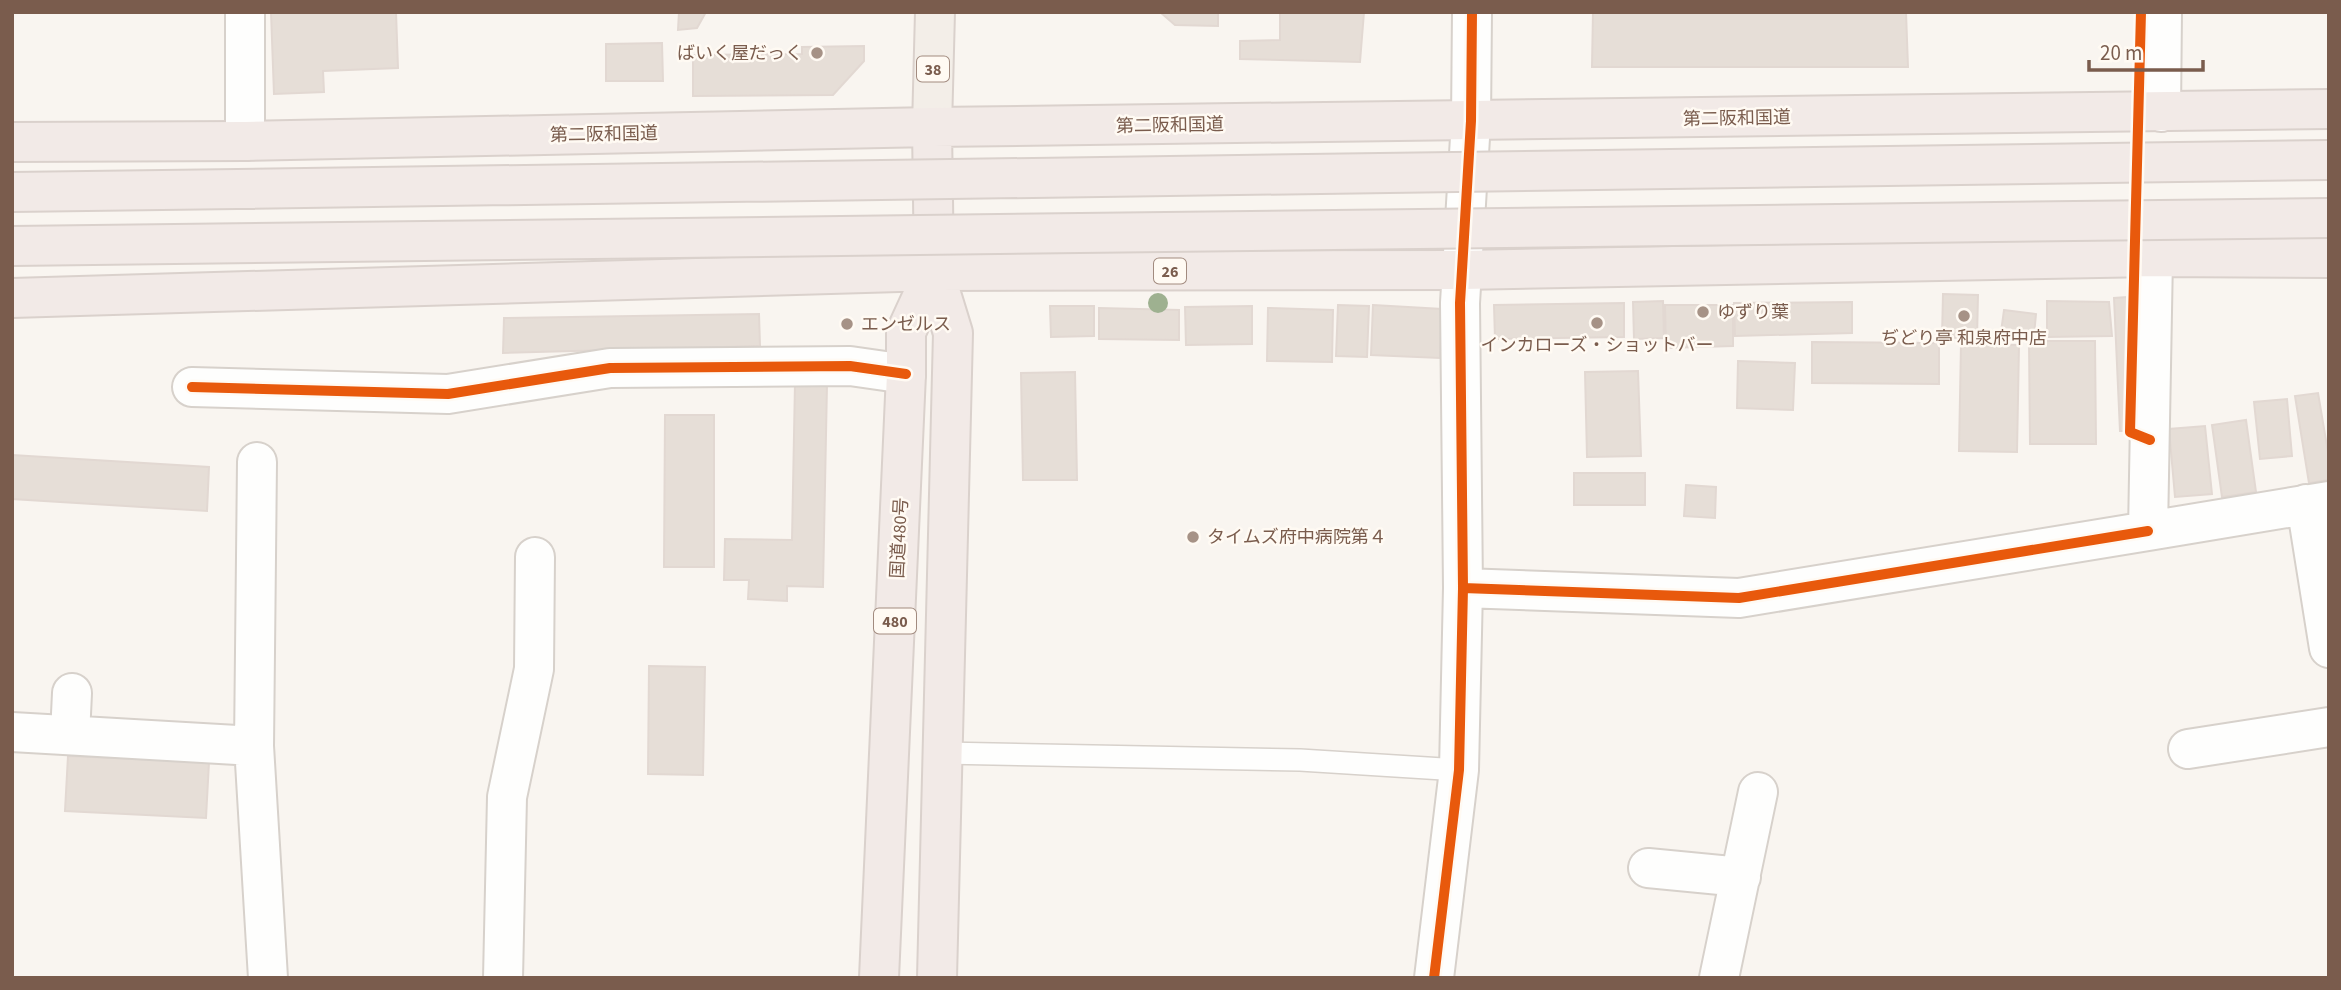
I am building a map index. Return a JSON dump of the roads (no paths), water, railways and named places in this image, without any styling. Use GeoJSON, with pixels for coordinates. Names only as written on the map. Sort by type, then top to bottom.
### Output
{"type":"FeatureCollection","features":[{"type":"Feature","properties":{"kind":"highway","name":"第二阪和国道"},"geometry":{"type":"LineString","coordinates":[[12,142],[245,141],[932,127],[2329,109]]}},
{"type":"Feature","properties":{"kind":"highway","name":"国道480号"},"geometry":{"type":"LineString","coordinates":[[932,127],[934,271],[953,333],[937,978]]}},
{"type":"Feature","properties":{"kind":"highway"},"geometry":{"type":"LineString","coordinates":[[12,192],[2329,160]]}},
{"type":"Feature","properties":{"kind":"highway","name":"26"},"geometry":{"type":"LineString","coordinates":[[12,246],[2329,218]]}},
{"type":"Feature","properties":{"kind":"highway","name":"26"},"geometry":{"type":"LineString","coordinates":[[12,298],[934,271],[1463,270],[2152,257],[2329,258]]}},
{"type":"Feature","properties":{"kind":"highway","name":"国道480号"},"geometry":{"type":"LineString","coordinates":[[879,978],[906,332],[934,271]]}},
{"type":"Feature","properties":{"kind":"main road","name":"38"},"geometry":{"type":"LineString","coordinates":[[932,127],[935,12]]}},
{"type":"Feature","properties":{"kind":"street"},"geometry":{"type":"LineString","coordinates":[[245,12],[245,141]]}},
{"type":"Feature","properties":{"kind":"street"},"geometry":{"type":"LineString","coordinates":[[1434,978],[1459,770],[1463,588],[1460,303],[1471,121],[1472,12]]}},
{"type":"Feature","properties":{"kind":"street"},"geometry":{"type":"LineString","coordinates":[[2161,112],[2162,12]]}},
{"type":"Feature","properties":{"kind":"street"},"geometry":{"type":"LineString","coordinates":[[2148,531],[2152,257]]}},
{"type":"Feature","properties":{"kind":"street"},"geometry":{"type":"LineString","coordinates":[[192,387],[448,394],[610,368],[850,366],[906,374]]}},
{"type":"Feature","properties":{"kind":"street"},"geometry":{"type":"LineString","coordinates":[[257,463],[254,746],[268,978]]}},
{"type":"Feature","properties":{"kind":"street"},"geometry":{"type":"LineString","coordinates":[[1463,588],[1739,598],[2317,503],[2329,648]]}},
{"type":"Feature","properties":{"kind":"street"},"geometry":{"type":"LineString","coordinates":[[503,978],[507,797],[534,668],[535,557]]}},
{"type":"Feature","properties":{"kind":"street"},"geometry":{"type":"LineString","coordinates":[[70,736],[72,693]]}},
{"type":"Feature","properties":{"kind":"street"},"geometry":{"type":"LineString","coordinates":[[2188,749],[2329,727]]}},
{"type":"Feature","properties":{"kind":"street"},"geometry":{"type":"LineString","coordinates":[[12,732],[254,746]]}},
{"type":"Feature","properties":{"kind":"street"},"geometry":{"type":"LineString","coordinates":[[1719,978],[1758,792]]}},
{"type":"Feature","properties":{"kind":"street"},"geometry":{"type":"LineString","coordinates":[[1648,868],[1741,877]]}},
{"type":"Feature","properties":{"kind":"lane"},"geometry":{"type":"LineString","coordinates":[[943,752],[1272,759],[1459,770]]}},
{"type":"Feature","properties":{"kind":"place","name":"ばいく屋だっく"},"geometry":{"type":"Point","coordinates":[817,53]}},
{"type":"Feature","properties":{"kind":"place","name":"ゆずり葉"},"geometry":{"type":"Point","coordinates":[1703,312]}},
{"type":"Feature","properties":{"kind":"place","name":"ぢどり亭 和泉府中店"},"geometry":{"type":"Point","coordinates":[1964,316]}},
{"type":"Feature","properties":{"kind":"place","name":"インカローズ・ショットバー"},"geometry":{"type":"Point","coordinates":[1597,323]}},
{"type":"Feature","properties":{"kind":"place","name":"エンゼルス"},"geometry":{"type":"Point","coordinates":[847,324]}},
{"type":"Feature","properties":{"kind":"place","name":"タイムズ府中病院第４"},"geometry":{"type":"Point","coordinates":[1193,537]}}]}
